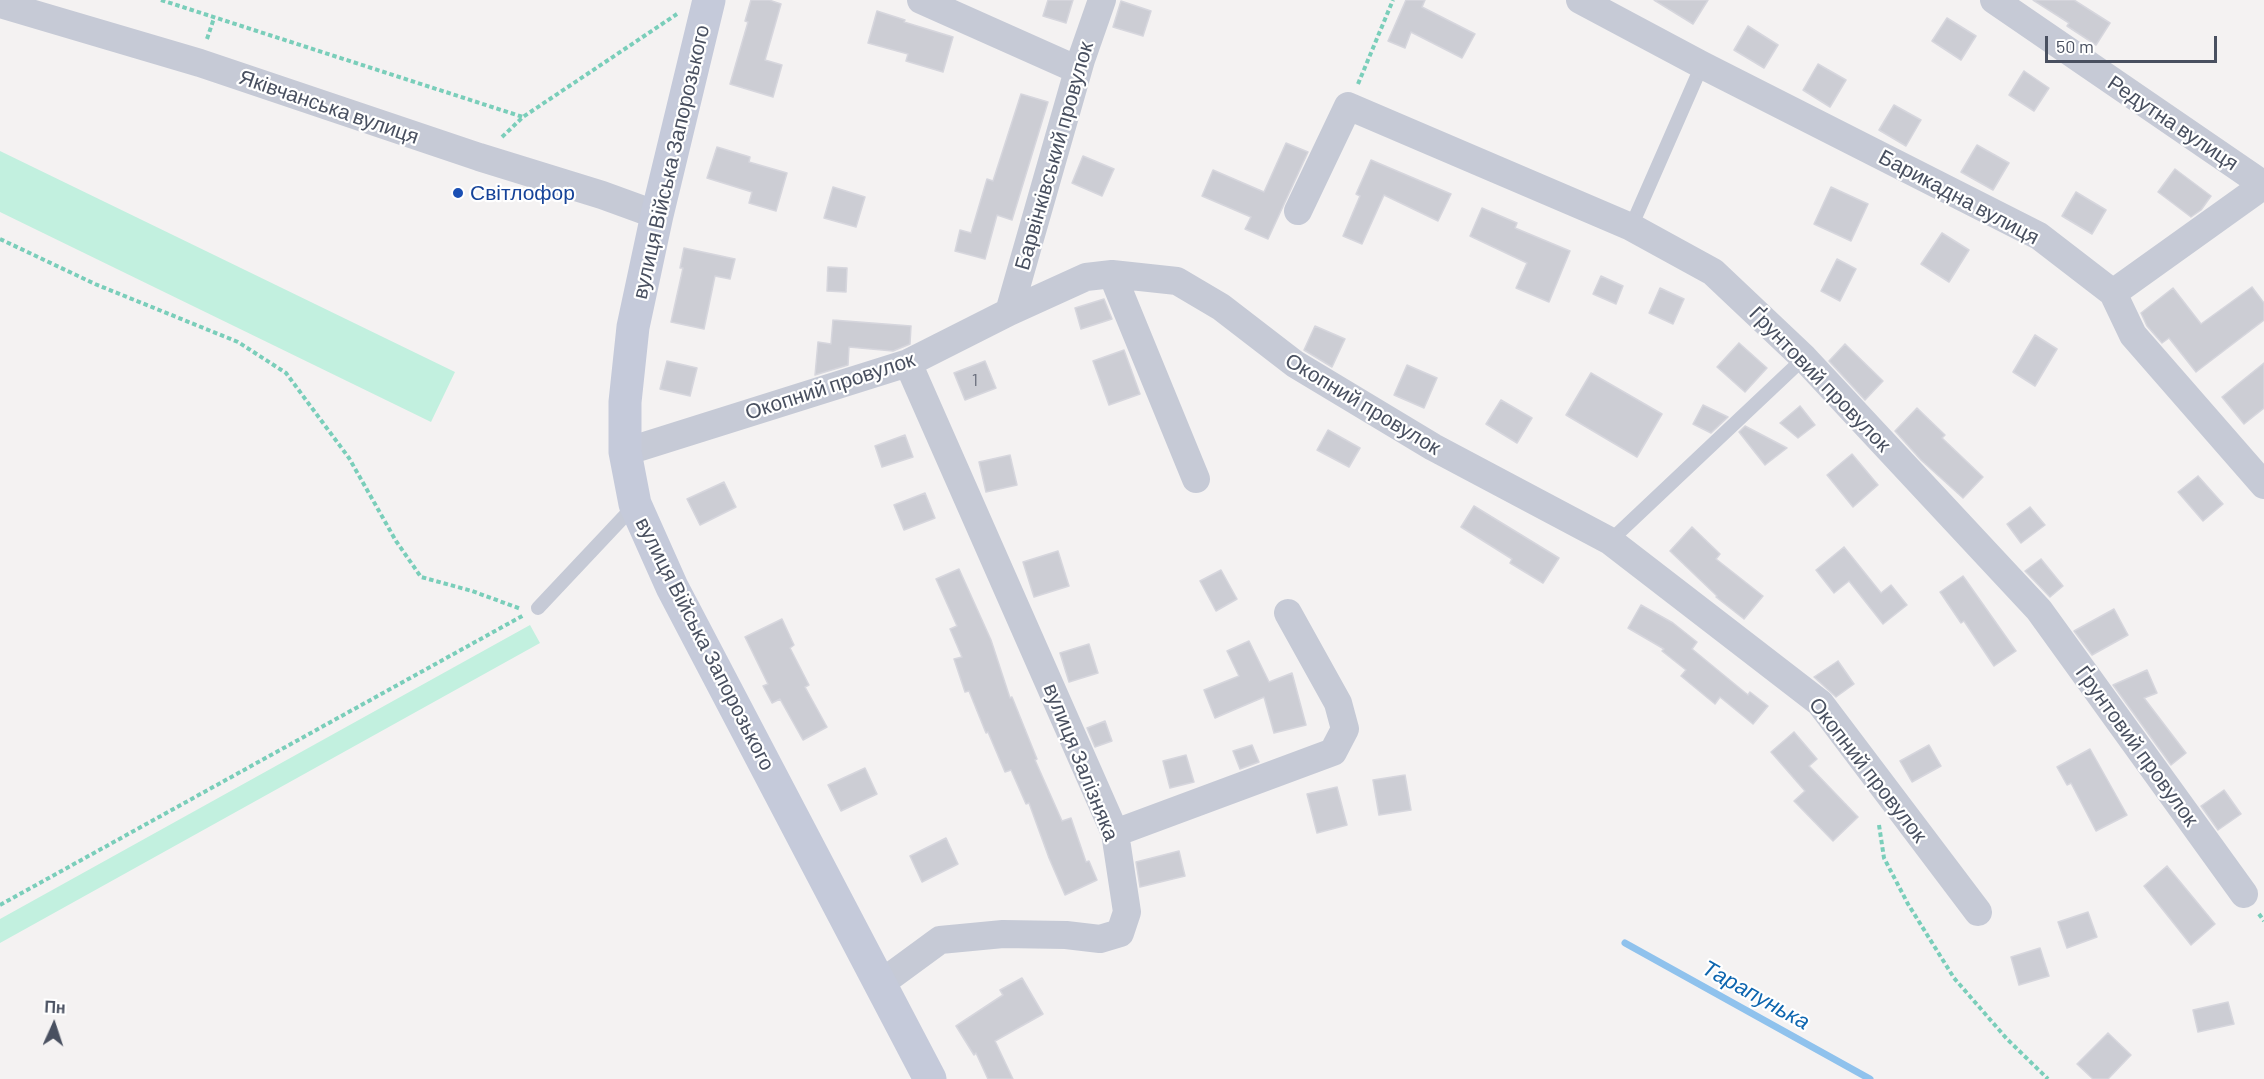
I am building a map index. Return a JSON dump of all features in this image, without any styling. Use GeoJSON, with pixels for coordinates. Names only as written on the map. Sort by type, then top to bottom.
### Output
{"type":"FeatureCollection","features":[{"type":"Feature","properties":{"kind":"street","name":"вулиця Війська Запорозького"},"geometry":{"type":"LineString","coordinates":[[709,0],[657,215],[633,327],[625,402],[625,452],[636,504],[672,587],[930,1079]]}},
{"type":"Feature","properties":{"kind":"street"},"geometry":{"type":"LineString","coordinates":[[921,0],[1078,70]]}},
{"type":"Feature","properties":{"kind":"street","name":"Барвінківський провулок"},"geometry":{"type":"LineString","coordinates":[[1009,312],[1078,70],[1102,0]]}},
{"type":"Feature","properties":{"kind":"street","name":"Барикадна вулиця"},"geometry":{"type":"LineString","coordinates":[[1580,0],[1702,65],[2039,236],[2112,293],[2133,335],[2264,485]]}},
{"type":"Feature","properties":{"kind":"street","name":"Редутна вулиця"},"geometry":{"type":"LineString","coordinates":[[1994,0],[2264,185]]}},
{"type":"Feature","properties":{"kind":"street","name":"Яківчанська вулиця"},"geometry":{"type":"LineString","coordinates":[[0,4],[89,28],[200,63],[657,215]]}},
{"type":"Feature","properties":{"kind":"street"},"geometry":{"type":"LineString","coordinates":[[1298,211],[1348,106]]}},
{"type":"Feature","properties":{"kind":"street","name":"Ґрунтовий провулок"},"geometry":{"type":"LineString","coordinates":[[1348,106],[1631,227],[1713,272],[1804,358],[2039,610],[2244,894]]}},
{"type":"Feature","properties":{"kind":"street"},"geometry":{"type":"LineString","coordinates":[[2112,293],[2264,185]]}},
{"type":"Feature","properties":{"kind":"street"},"geometry":{"type":"LineString","coordinates":[[1112,274],[1196,479]]}},
{"type":"Feature","properties":{"kind":"street","name":"Окопний провулок"},"geometry":{"type":"LineString","coordinates":[[625,452],[908,363],[1009,312],[1086,277],[1112,274],[1178,281],[1221,307],[1295,364],[1433,447],[1610,542],[1820,703],[1978,912]]}},
{"type":"Feature","properties":{"kind":"street","name":"вулиця Залізняка"},"geometry":{"type":"LineString","coordinates":[[880,984],[940,940],[1003,934],[1066,935],[1100,939],[1120,933],[1127,912],[1115,833],[908,363]]}},
{"type":"Feature","properties":{"kind":"street"},"geometry":{"type":"LineString","coordinates":[[1115,833],[1333,752],[1345,729],[1338,703],[1288,613]]}},
{"type":"Feature","properties":{"kind":"lane"},"geometry":{"type":"LineString","coordinates":[[1631,227],[1702,65]]}},
{"type":"Feature","properties":{"kind":"lane"},"geometry":{"type":"LineString","coordinates":[[1610,542],[1804,358]]}},
{"type":"Feature","properties":{"kind":"lane"},"geometry":{"type":"LineString","coordinates":[[538,608],[636,504]]}},
{"type":"Feature","properties":{"kind":"path"},"geometry":{"type":"LineString","coordinates":[[161,0],[523,117]]}},
{"type":"Feature","properties":{"kind":"path"},"geometry":{"type":"LineString","coordinates":[[1348,106],[1393,0]]}},
{"type":"Feature","properties":{"kind":"path"},"geometry":{"type":"LineString","coordinates":[[479,157],[523,117],[678,13]]}},
{"type":"Feature","properties":{"kind":"path"},"geometry":{"type":"LineString","coordinates":[[0,239],[94,284],[238,342],[286,373],[349,458],[396,541],[421,577],[472,591],[530,612],[0,906]]}},
{"type":"Feature","properties":{"kind":"path"},"geometry":{"type":"LineString","coordinates":[[1882,785],[1879,820],[1884,858],[1908,904],[1954,978],[2007,1039],[2048,1079]]}},
{"type":"Feature","properties":{"kind":"green space"},"geometry":{"type":"Polygon","coordinates":[[[0,151],[455,372],[431,422],[0,212],[0,151]]]}},
{"type":"Feature","properties":{"kind":"green space"},"geometry":{"type":"Polygon","coordinates":[[[530,625],[540,643],[0,943],[0,919],[530,625]]]}},
{"type":"Feature","properties":{"kind":"building"},"geometry":{"type":"Polygon","coordinates":[[[751,0],[769,0],[781,4],[765,60],[782,65],[773,97],[730,84],[748,22],[745,21],[751,0]]]}},
{"type":"Feature","properties":{"kind":"building"},"geometry":{"type":"Polygon","coordinates":[[[1048,0],[1073,0],[1066,23],[1043,16],[1048,0]]]}},
{"type":"Feature","properties":{"kind":"building"},"geometry":{"type":"Polygon","coordinates":[[[1406,0],[1425,0],[1422,7],[1475,34],[1462,58],[1411,32],[1405,48],[1388,41],[1406,0]]]}},
{"type":"Feature","properties":{"kind":"building"},"geometry":{"type":"Polygon","coordinates":[[[1654,0],[1708,0],[1693,24],[1654,0]]]}},
{"type":"Feature","properties":{"kind":"building"},"geometry":{"type":"Polygon","coordinates":[[[2033,0],[2074,0],[2110,23],[2096,45],[2067,26],[2069,23],[2033,0]]]}},
{"type":"Feature","properties":{"kind":"building"},"geometry":{"type":"Polygon","coordinates":[[[1121,1],[1151,11],[1143,36],[1113,27],[1121,1]]]}},
{"type":"Feature","properties":{"kind":"building"},"geometry":{"type":"Polygon","coordinates":[[[877,11],[953,37],[943,72],[906,61],[908,54],[868,43],[877,11]]]}},
{"type":"Feature","properties":{"kind":"building"},"geometry":{"type":"Polygon","coordinates":[[[1947,18],[1976,36],[1961,60],[1932,41],[1947,18]]]}},
{"type":"Feature","properties":{"kind":"building"},"geometry":{"type":"Polygon","coordinates":[[[1748,26],[1778,45],[1764,68],[1734,50],[1748,26]]]}},
{"type":"Feature","properties":{"kind":"building"},"geometry":{"type":"Polygon","coordinates":[[[1818,64],[1846,80],[1830,107],[1803,90],[1818,64]]]}},
{"type":"Feature","properties":{"kind":"building"},"geometry":{"type":"Polygon","coordinates":[[[2024,71],[2049,88],[2034,111],[2009,95],[2024,71]]]}},
{"type":"Feature","properties":{"kind":"building"},"geometry":{"type":"Polygon","coordinates":[[[1021,94],[1048,102],[1012,220],[997,215],[985,259],[955,251],[960,230],[971,233],[987,179],[993,181],[1021,94]]]}},
{"type":"Feature","properties":{"kind":"building"},"geometry":{"type":"Polygon","coordinates":[[[1894,105],[1921,120],[1906,146],[1879,130],[1894,105]]]}},
{"type":"Feature","properties":{"kind":"building"},"geometry":{"type":"Polygon","coordinates":[[[1286,143],[1308,152],[1268,239],[1245,229],[1251,217],[1202,196],[1213,170],[1264,192],[1286,143]]]}},
{"type":"Feature","properties":{"kind":"building"},"geometry":{"type":"Polygon","coordinates":[[[1977,145],[2009,163],[1993,190],[1961,172],[1977,145]]]}},
{"type":"Feature","properties":{"kind":"building"},"geometry":{"type":"Polygon","coordinates":[[[717,147],[750,157],[749,162],[787,173],[776,211],[749,203],[752,192],[707,178],[717,147]]]}},
{"type":"Feature","properties":{"kind":"building"},"geometry":{"type":"Polygon","coordinates":[[[1083,156],[1114,169],[1102,196],[1072,183],[1083,156]]]}},
{"type":"Feature","properties":{"kind":"building"},"geometry":{"type":"Polygon","coordinates":[[[1371,160],[1451,194],[1438,221],[1384,195],[1362,244],[1343,236],[1360,196],[1356,194],[1371,160]]]}},
{"type":"Feature","properties":{"kind":"building"},"geometry":{"type":"Polygon","coordinates":[[[2175,169],[2211,196],[2201,210],[2191,217],[2158,192],[2175,169]]]}},
{"type":"Feature","properties":{"kind":"building"},"geometry":{"type":"Polygon","coordinates":[[[833,187],[865,197],[856,227],[824,218],[833,187]]]}},
{"type":"Feature","properties":{"kind":"building"},"geometry":{"type":"Polygon","coordinates":[[[1831,187],[1868,204],[1851,241],[1814,224],[1831,187]]]}},
{"type":"Feature","properties":{"kind":"building"},"geometry":{"type":"Polygon","coordinates":[[[2076,192],[2106,210],[2092,234],[2062,216],[2076,192]]]}},
{"type":"Feature","properties":{"kind":"building"},"geometry":{"type":"Polygon","coordinates":[[[1482,208],[1517,223],[1515,228],[1570,251],[1549,302],[1516,288],[1527,263],[1470,236],[1482,208]]]}},
{"type":"Feature","properties":{"kind":"building"},"geometry":{"type":"Polygon","coordinates":[[[1942,233],[1969,250],[1949,282],[1921,264],[1942,233]]]}},
{"type":"Feature","properties":{"kind":"building"},"geometry":{"type":"Polygon","coordinates":[[[684,248],[735,259],[730,279],[715,276],[704,329],[671,322],[683,268],[680,268],[684,248]]]}},
{"type":"Feature","properties":{"kind":"building"},"geometry":{"type":"Polygon","coordinates":[[[1837,259],[1856,269],[1840,301],[1821,291],[1837,259]]]}},
{"type":"Feature","properties":{"kind":"building"},"geometry":{"type":"Polygon","coordinates":[[[828,267],[847,268],[846,292],[827,291],[828,267]]]}},
{"type":"Feature","properties":{"kind":"building"},"geometry":{"type":"Polygon","coordinates":[[[1601,276],[1623,286],[1616,304],[1593,294],[1601,276]]]}},
{"type":"Feature","properties":{"kind":"building"},"geometry":{"type":"Polygon","coordinates":[[[2252,287],[2264,303],[2264,320],[2196,372],[2169,338],[2162,343],[2147,326],[2141,313],[2173,288],[2201,324],[2252,287]]]}},
{"type":"Feature","properties":{"kind":"building"},"geometry":{"type":"Polygon","coordinates":[[[1660,288],[1684,299],[1673,324],[1649,313],[1660,288]]]}},
{"type":"Feature","properties":{"kind":"building"},"geometry":{"type":"Polygon","coordinates":[[[1104,299],[1112,319],[1081,329],[1075,308],[1104,299]]]}},
{"type":"Feature","properties":{"kind":"building"},"geometry":{"type":"Polygon","coordinates":[[[833,320],[911,326],[910,344],[893,351],[849,347],[848,365],[815,375],[818,342],[831,344],[833,320]]]}},
{"type":"Feature","properties":{"kind":"building"},"geometry":{"type":"Polygon","coordinates":[[[1315,326],[1345,339],[1332,367],[1304,350],[1315,326]]]}},
{"type":"Feature","properties":{"kind":"building"},"geometry":{"type":"Polygon","coordinates":[[[2035,335],[2057,349],[2035,386],[2013,372],[2035,335]]]}},
{"type":"Feature","properties":{"kind":"building"},"geometry":{"type":"Polygon","coordinates":[[[1739,343],[1767,368],[1745,392],[1717,367],[1739,343]]]}},
{"type":"Feature","properties":{"kind":"building"},"geometry":{"type":"Polygon","coordinates":[[[1845,344],[1883,381],[1865,400],[1829,361],[1845,344]]]}},
{"type":"Feature","properties":{"kind":"building"},"geometry":{"type":"Polygon","coordinates":[[[1124,350],[1140,394],[1109,405],[1093,361],[1124,350]]]}},
{"type":"Feature","properties":{"kind":"building"},"geometry":{"type":"Polygon","coordinates":[[[667,361],[697,368],[690,396],[660,389],[667,361]]]}},
{"type":"Feature","properties":{"kind":"building"},"geometry":{"type":"Polygon","coordinates":[[[985,361],[996,388],[965,400],[954,373],[985,361]]]}},
{"type":"Feature","properties":{"kind":"building"},"geometry":{"type":"Polygon","coordinates":[[[2264,363],[2264,408],[2244,424],[2222,397],[2264,363]]]}},
{"type":"Feature","properties":{"kind":"building"},"geometry":{"type":"Polygon","coordinates":[[[1407,365],[1437,378],[1424,408],[1394,395],[1407,365]]]}},
{"type":"Feature","properties":{"kind":"building"},"geometry":{"type":"Polygon","coordinates":[[[1591,373],[1662,414],[1637,457],[1566,415],[1591,373]]]}},
{"type":"Feature","properties":{"kind":"building"},"geometry":{"type":"Polygon","coordinates":[[[1501,400],[1532,418],[1517,443],[1486,424],[1501,400]]]}},
{"type":"Feature","properties":{"kind":"building"},"geometry":{"type":"Polygon","coordinates":[[[1703,405],[1728,417],[1711,433],[1693,424],[1703,405]]]}},
{"type":"Feature","properties":{"kind":"building"},"geometry":{"type":"Polygon","coordinates":[[[1800,406],[1815,425],[1798,438],[1780,423],[1800,406]]]}},
{"type":"Feature","properties":{"kind":"building"},"geometry":{"type":"Polygon","coordinates":[[[1917,408],[1945,435],[1942,438],[1983,477],[1963,498],[1921,460],[1895,431],[1917,408]]]}},
{"type":"Feature","properties":{"kind":"building"},"geometry":{"type":"Polygon","coordinates":[[[1745,426],[1787,448],[1765,465],[1739,432],[1745,426]]]}},
{"type":"Feature","properties":{"kind":"building"},"geometry":{"type":"Polygon","coordinates":[[[1328,430],[1360,448],[1349,467],[1317,450],[1328,430]]]}},
{"type":"Feature","properties":{"kind":"building"},"geometry":{"type":"Polygon","coordinates":[[[905,435],[913,457],[882,467],[875,446],[905,435]]]}},
{"type":"Feature","properties":{"kind":"building"},"geometry":{"type":"Polygon","coordinates":[[[1852,454],[1878,485],[1853,507],[1827,475],[1852,454]]]}},
{"type":"Feature","properties":{"kind":"building"},"geometry":{"type":"Polygon","coordinates":[[[1010,455],[1017,485],[986,492],[979,462],[1010,455]]]}},
{"type":"Feature","properties":{"kind":"building"},"geometry":{"type":"Polygon","coordinates":[[[2198,476],[2223,504],[2203,521],[2178,492],[2198,476]]]}},
{"type":"Feature","properties":{"kind":"building"},"geometry":{"type":"Polygon","coordinates":[[[724,482],[736,507],[700,525],[687,499],[724,482]]]}},
{"type":"Feature","properties":{"kind":"building"},"geometry":{"type":"Polygon","coordinates":[[[925,493],[935,518],[904,530],[894,505],[925,493]]]}},
{"type":"Feature","properties":{"kind":"building"},"geometry":{"type":"Polygon","coordinates":[[[1474,506],[1559,558],[1543,583],[1510,563],[1512,559],[1461,527],[1474,506]]]}},
{"type":"Feature","properties":{"kind":"building"},"geometry":{"type":"Polygon","coordinates":[[[2030,507],[2045,525],[2021,543],[2007,524],[2030,507]]]}},
{"type":"Feature","properties":{"kind":"building"},"geometry":{"type":"Polygon","coordinates":[[[1692,527],[1720,554],[1716,559],[1763,596],[1744,619],[1716,597],[1670,551],[1692,527]]]}},
{"type":"Feature","properties":{"kind":"building"},"geometry":{"type":"Polygon","coordinates":[[[1844,547],[1881,593],[1891,585],[1907,605],[1883,624],[1849,581],[1834,593],[1816,570],[1844,547]]]}},
{"type":"Feature","properties":{"kind":"building"},"geometry":{"type":"Polygon","coordinates":[[[1058,551],[1069,586],[1034,597],[1023,562],[1058,551]]]}},
{"type":"Feature","properties":{"kind":"building"},"geometry":{"type":"Polygon","coordinates":[[[2041,559],[2063,586],[2050,597],[2025,571],[2041,559]]]}},
{"type":"Feature","properties":{"kind":"building"},"geometry":{"type":"Polygon","coordinates":[[[959,569],[991,640],[1010,698],[1012,697],[1037,759],[1035,760],[1062,821],[1071,818],[1086,862],[1089,861],[1097,880],[1065,895],[1029,803],[1026,804],[1011,770],[1005,772],[969,691],[965,692],[954,659],[962,657],[950,629],[957,626],[936,579],[959,569]]]}},
{"type":"Feature","properties":{"kind":"building"},"geometry":{"type":"Polygon","coordinates":[[[1221,570],[1237,599],[1216,611],[1200,581],[1221,570]]]}},
{"type":"Feature","properties":{"kind":"building"},"geometry":{"type":"Polygon","coordinates":[[[1963,576],[2016,651],[1994,666],[1964,621],[1961,623],[1940,592],[1963,576]]]}},
{"type":"Feature","properties":{"kind":"building"},"geometry":{"type":"Polygon","coordinates":[[[1641,605],[1673,623],[1697,642],[1692,649],[1748,695],[1750,692],[1768,706],[1753,724],[1720,697],[1715,704],[1681,676],[1686,670],[1662,651],[1664,649],[1628,628],[1641,605]]]}},
{"type":"Feature","properties":{"kind":"building"},"geometry":{"type":"Polygon","coordinates":[[[2114,609],[2128,635],[2092,655],[2074,631],[2114,609]]]}},
{"type":"Feature","properties":{"kind":"building"},"geometry":{"type":"Polygon","coordinates":[[[782,619],[794,645],[790,648],[809,685],[805,687],[827,727],[803,740],[780,699],[772,703],[763,686],[768,684],[745,637],[782,619]]]}},
{"type":"Feature","properties":{"kind":"building"},"geometry":{"type":"Polygon","coordinates":[[[1249,641],[1269,682],[1292,673],[1306,725],[1274,733],[1264,697],[1215,718],[1204,690],[1239,676],[1227,651],[1249,641]]]}},
{"type":"Feature","properties":{"kind":"building"},"geometry":{"type":"Polygon","coordinates":[[[1089,644],[1098,673],[1069,682],[1060,653],[1089,644]]]}},
{"type":"Feature","properties":{"kind":"building"},"geometry":{"type":"Polygon","coordinates":[[[1838,661],[1854,684],[1836,697],[1814,677],[1838,661]]]}},
{"type":"Feature","properties":{"kind":"building"},"geometry":{"type":"Polygon","coordinates":[[[2147,670],[2157,693],[2144,698],[2186,753],[2171,765],[2113,685],[2147,670]]]}},
{"type":"Feature","properties":{"kind":"building"},"geometry":{"type":"Polygon","coordinates":[[[1105,721],[1112,741],[1095,747],[1087,728],[1105,721]]]}},
{"type":"Feature","properties":{"kind":"building"},"geometry":{"type":"Polygon","coordinates":[[[1794,732],[1817,759],[1809,766],[1858,817],[1833,841],[1794,801],[1805,791],[1771,752],[1794,732]]]}},
{"type":"Feature","properties":{"kind":"building"},"geometry":{"type":"Polygon","coordinates":[[[1252,745],[1259,762],[1240,769],[1233,751],[1252,745]]]}},
{"type":"Feature","properties":{"kind":"building"},"geometry":{"type":"Polygon","coordinates":[[[1929,745],[1941,766],[1912,782],[1900,761],[1929,745]]]}},
{"type":"Feature","properties":{"kind":"building"},"geometry":{"type":"Polygon","coordinates":[[[2090,749],[2127,815],[2096,831],[2071,783],[2067,785],[2057,767],[2090,749]]]}},
{"type":"Feature","properties":{"kind":"building"},"geometry":{"type":"Polygon","coordinates":[[[1186,755],[1194,782],[1170,788],[1163,761],[1186,755]]]}},
{"type":"Feature","properties":{"kind":"building"},"geometry":{"type":"Polygon","coordinates":[[[865,768],[877,794],[841,811],[828,785],[865,768]]]}},
{"type":"Feature","properties":{"kind":"building"},"geometry":{"type":"Polygon","coordinates":[[[1405,775],[1411,810],[1379,815],[1373,780],[1405,775]]]}},
{"type":"Feature","properties":{"kind":"building"},"geometry":{"type":"Polygon","coordinates":[[[1337,787],[1347,825],[1317,833],[1307,794],[1337,787]]]}},
{"type":"Feature","properties":{"kind":"building"},"geometry":{"type":"Polygon","coordinates":[[[2224,790],[2241,814],[2218,830],[2201,806],[2224,790]]]}},
{"type":"Feature","properties":{"kind":"building"},"geometry":{"type":"Polygon","coordinates":[[[946,838],[958,864],[922,882],[910,856],[946,838]]]}},
{"type":"Feature","properties":{"kind":"building"},"geometry":{"type":"Polygon","coordinates":[[[1179,851],[1185,876],[1140,887],[1136,862],[1179,851]]]}},
{"type":"Feature","properties":{"kind":"building"},"geometry":{"type":"Polygon","coordinates":[[[2167,866],[2215,924],[2191,945],[2144,886],[2167,866]]]}},
{"type":"Feature","properties":{"kind":"building"},"geometry":{"type":"Polygon","coordinates":[[[2088,912],[2097,937],[2067,948],[2058,922],[2088,912]]]}},
{"type":"Feature","properties":{"kind":"building"},"geometry":{"type":"Polygon","coordinates":[[[2040,948],[2049,976],[2019,985],[2011,957],[2040,948]]]}},
{"type":"Feature","properties":{"kind":"building"},"geometry":{"type":"Polygon","coordinates":[[[1022,978],[1043,1014],[995,1041],[1013,1079],[988,1079],[976,1053],[974,1055],[956,1026],[1003,995],[1000,990],[1022,978]]]}},
{"type":"Feature","properties":{"kind":"building"},"geometry":{"type":"Polygon","coordinates":[[[2228,1002],[2234,1024],[2198,1032],[2193,1010],[2228,1002]]]}},
{"type":"Feature","properties":{"kind":"building"},"geometry":{"type":"Polygon","coordinates":[[[2108,1033],[2131,1055],[2108,1079],[2093,1079],[2077,1064],[2108,1033]]]}},
{"type":"Feature","properties":{"kind":"waterway","name":"Тарапунька"},"geometry":{"type":"LineString","coordinates":[[1625,943],[1870,1079]]}},
{"type":"Feature","properties":{"kind":"place","name":"Світлофор"},"geometry":{"type":"Point","coordinates":[458,193]}}]}
